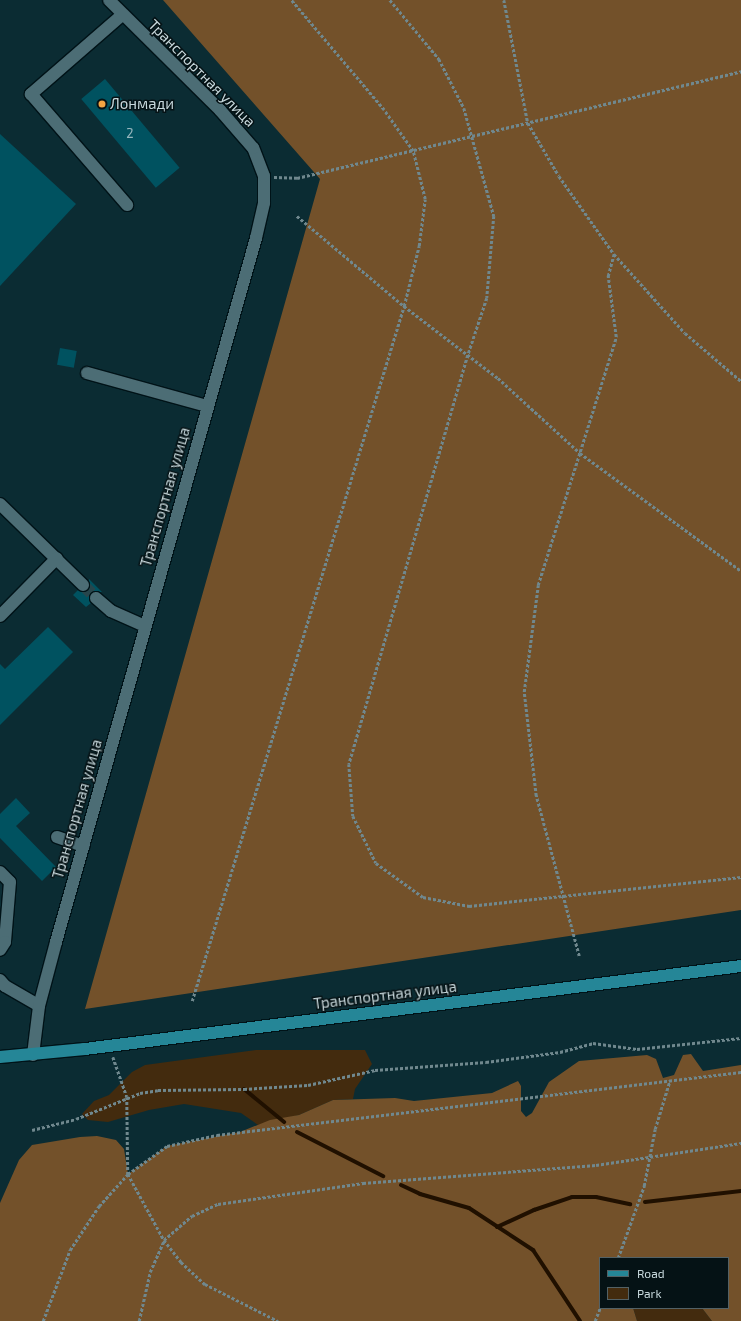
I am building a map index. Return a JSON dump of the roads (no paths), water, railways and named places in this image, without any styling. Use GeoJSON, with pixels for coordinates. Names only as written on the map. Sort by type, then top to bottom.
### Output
{"type":"FeatureCollection","features":[{"type":"Feature","properties":{"kind":"main road","name":"Транспортная улица"},"geometry":{"type":"LineString","coordinates":[[0,1057],[33,1055],[110,1046],[741,966]]}},
{"type":"Feature","properties":{"kind":"street","name":"Транспортная улица"},"geometry":{"type":"LineString","coordinates":[[33,1055],[39,1006],[207,406],[256,238],[264,203],[264,176],[253,148],[238,129],[122,15],[109,0]]}},
{"type":"Feature","properties":{"kind":"street"},"geometry":{"type":"LineString","coordinates":[[122,15],[31,94],[127,205]]}},
{"type":"Feature","properties":{"kind":"street"},"geometry":{"type":"LineString","coordinates":[[87,373],[207,406]]}},
{"type":"Feature","properties":{"kind":"street"},"geometry":{"type":"LineString","coordinates":[[0,504],[83,585]]}},
{"type":"Feature","properties":{"kind":"street"},"geometry":{"type":"LineString","coordinates":[[0,616],[57,558]]}},
{"type":"Feature","properties":{"kind":"street"},"geometry":{"type":"LineString","coordinates":[[96,598],[111,611],[145,626]]}},
{"type":"Feature","properties":{"kind":"street"},"geometry":{"type":"LineString","coordinates":[[57,837],[83,846]]}},
{"type":"Feature","properties":{"kind":"street"},"geometry":{"type":"LineString","coordinates":[[0,872],[10,882],[5,942],[0,950]]}},
{"type":"Feature","properties":{"kind":"street"},"geometry":{"type":"LineString","coordinates":[[0,980],[5,986],[39,1006]]}},
{"type":"Feature","properties":{"kind":"waterway"},"geometry":{"type":"LineString","coordinates":[[244,1089],[284,1122]]}},
{"type":"Feature","properties":{"kind":"waterway"},"geometry":{"type":"LineString","coordinates":[[297,1132],[383,1176]]}},
{"type":"Feature","properties":{"kind":"waterway"},"geometry":{"type":"LineString","coordinates":[[401,1185],[420,1194],[469,1208],[533,1250],[580,1321]]}},
{"type":"Feature","properties":{"kind":"waterway"},"geometry":{"type":"LineString","coordinates":[[645,1202],[741,1191]]}},
{"type":"Feature","properties":{"kind":"waterway"},"geometry":{"type":"LineString","coordinates":[[497,1227],[534,1210],[572,1197],[596,1197],[630,1204]]}},
{"type":"Feature","properties":{"kind":"tunnel"},"geometry":{"type":"LineString","coordinates":[[83,585],[96,598]]}},
{"type":"Feature","properties":{"kind":"place","name":"Лонмади"},"geometry":{"type":"Point","coordinates":[102,104]}}]}
